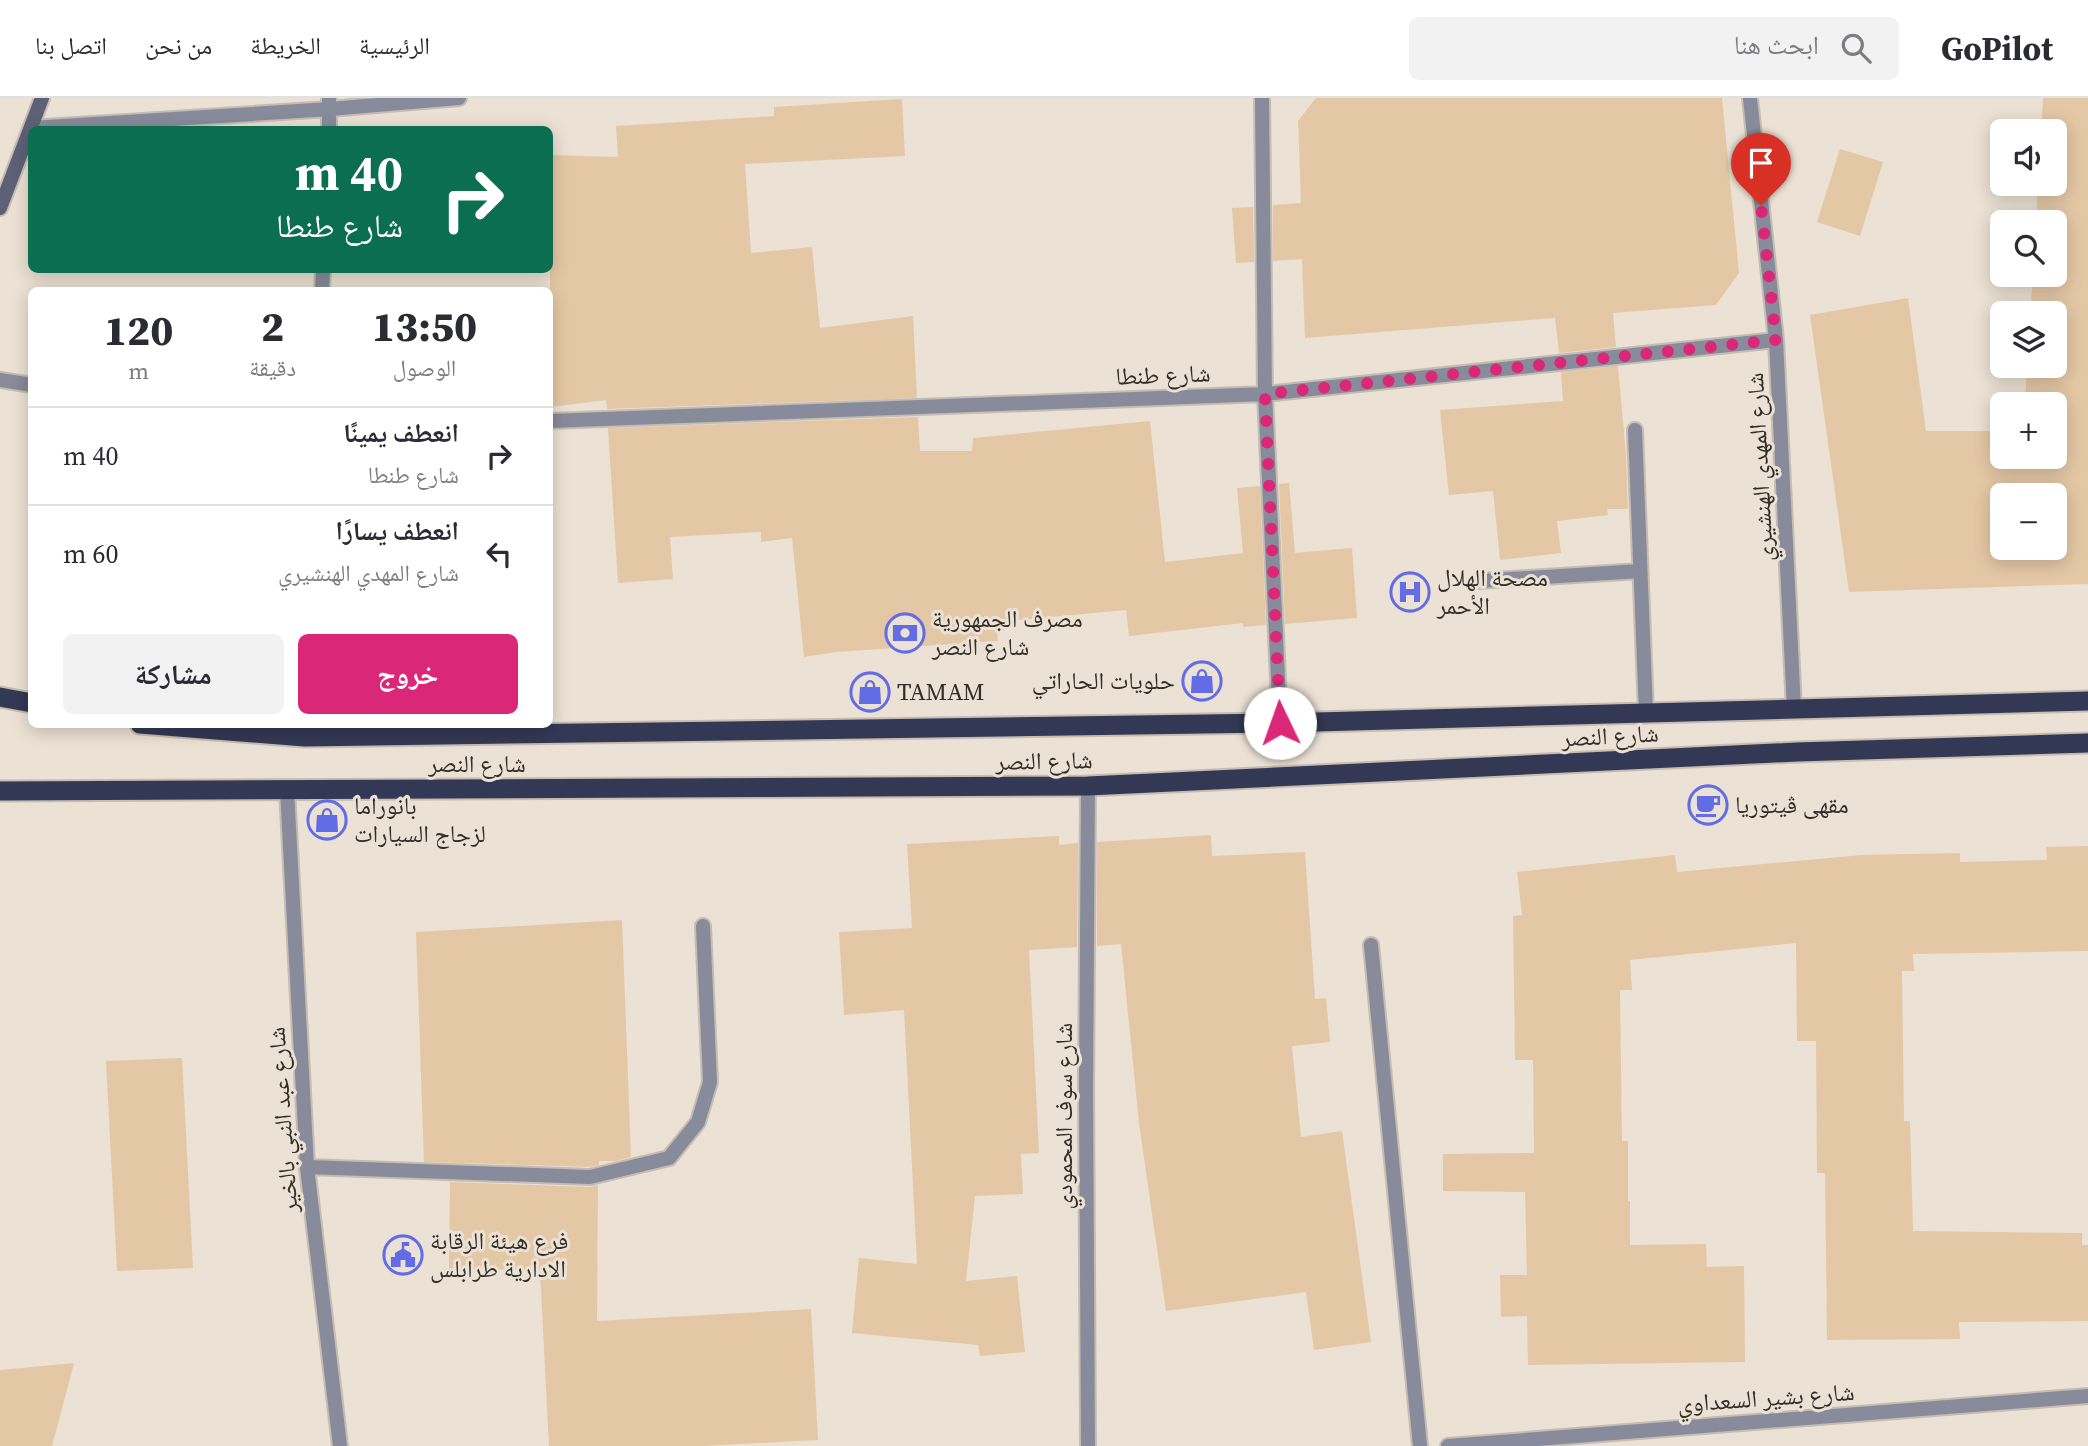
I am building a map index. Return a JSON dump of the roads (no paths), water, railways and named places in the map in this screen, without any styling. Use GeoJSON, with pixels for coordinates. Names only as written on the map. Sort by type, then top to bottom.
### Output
{"type":"FeatureCollection","features":[{"type":"Feature","properties":{"kind":"highway"},"geometry":{"type":"LineString","coordinates":[[0,697],[28,702]]}},
{"type":"Feature","properties":{"kind":"highway","name":"شارع النصر"},"geometry":{"type":"LineString","coordinates":[[234,728],[305,731],[1280,723],[2088,701]]}},
{"type":"Feature","properties":{"kind":"highway","name":"شارع النصر"},"geometry":{"type":"LineString","coordinates":[[0,791],[1088,786],[1797,752],[2088,743]]}},
{"type":"Feature","properties":{"kind":"main road"},"geometry":{"type":"LineString","coordinates":[[32,126],[42,98]]}},
{"type":"Feature","properties":{"kind":"main road"},"geometry":{"type":"LineString","coordinates":[[0,208],[28,136]]}},
{"type":"Feature","properties":{"kind":"street"},"geometry":{"type":"LineString","coordinates":[[55,126],[329,103],[459,98]]}},
{"type":"Feature","properties":{"kind":"street"},"geometry":{"type":"LineString","coordinates":[[1262,98],[1265,394],[1280,723]]}},
{"type":"Feature","properties":{"kind":"street","name":"شارع المهدي الهنشيري"},"geometry":{"type":"LineString","coordinates":[[1749,98],[1776,340],[1794,709]]}},
{"type":"Feature","properties":{"kind":"street"},"geometry":{"type":"LineString","coordinates":[[329,103],[329,126]]}},
{"type":"Feature","properties":{"kind":"street","name":"شارع طنطا"},"geometry":{"type":"LineString","coordinates":[[553,421],[1265,394],[1776,340]]}},
{"type":"Feature","properties":{"kind":"street"},"geometry":{"type":"LineString","coordinates":[[0,380],[28,384]]}},
{"type":"Feature","properties":{"kind":"street"},"geometry":{"type":"LineString","coordinates":[[1635,430],[1646,713]]}},
{"type":"Feature","properties":{"kind":"street"},"geometry":{"type":"LineString","coordinates":[[1478,581],[1640,571]]}},
{"type":"Feature","properties":{"kind":"street","name":"شارع سوف المحمودي"},"geometry":{"type":"LineString","coordinates":[[1088,786],[1088,1446]]}},
{"type":"Feature","properties":{"kind":"street","name":"شارع عبد النبي بالخير"},"geometry":{"type":"LineString","coordinates":[[287,790],[307,1167],[340,1446]]}},
{"type":"Feature","properties":{"kind":"street"},"geometry":{"type":"LineString","coordinates":[[307,1167],[590,1177],[669,1158],[698,1122],[710,1082],[703,926]]}},
{"type":"Feature","properties":{"kind":"street"},"geometry":{"type":"LineString","coordinates":[[1371,945],[1420,1446]]}},
{"type":"Feature","properties":{"kind":"street","name":"شارع بشير السعداوي"},"geometry":{"type":"LineString","coordinates":[[1448,1446],[2088,1396]]}},
{"type":"Feature","properties":{"kind":"place","name":"مصحة الهلال الأحمر"},"geometry":{"type":"Point","coordinates":[1410,592]}},
{"type":"Feature","properties":{"kind":"place","name":"مصرف الجمهورية شارع النصر"},"geometry":{"type":"Point","coordinates":[905,633]}},
{"type":"Feature","properties":{"kind":"place","name":"حلويات الحاراتي"},"geometry":{"type":"Point","coordinates":[1202,681]}},
{"type":"Feature","properties":{"kind":"place","name":"TAMAM"},"geometry":{"type":"Point","coordinates":[870,692]}},
{"type":"Feature","properties":{"kind":"place","name":"مقهى ڤيتوريا"},"geometry":{"type":"Point","coordinates":[1708,805]}},
{"type":"Feature","properties":{"kind":"place","name":"بانوراما لزجاج السيارات"},"geometry":{"type":"Point","coordinates":[327,820]}},
{"type":"Feature","properties":{"kind":"place","name":"فرع هيئة الرقابة الادارية طرابلس"},"geometry":{"type":"Point","coordinates":[403,1255]}}]}
